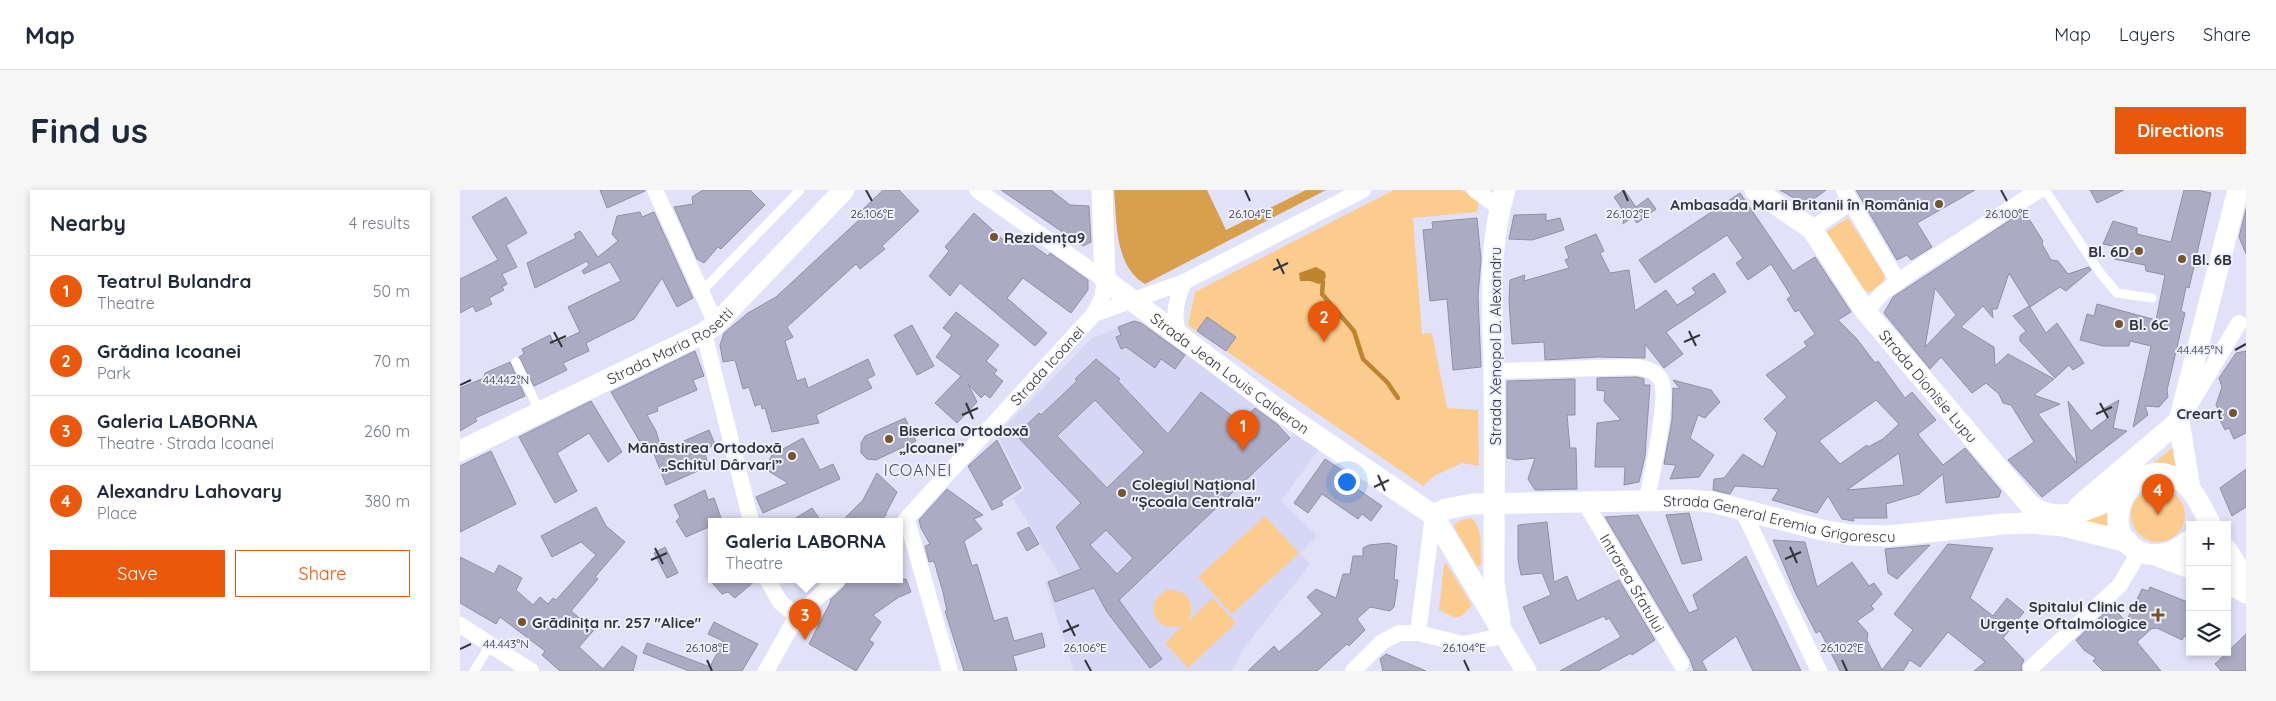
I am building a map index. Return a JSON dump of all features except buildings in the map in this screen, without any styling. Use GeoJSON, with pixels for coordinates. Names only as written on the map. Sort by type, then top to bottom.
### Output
{"type":"FeatureCollection","features":[{"type":"Feature","properties":{"kind":"street"},"geometry":{"type":"LineString","coordinates":[[655,190],[702,291],[750,518]]}},
{"type":"Feature","properties":{"kind":"street","name":"Strada Maria Rosetti"},"geometry":{"type":"LineString","coordinates":[[460,451],[710,328],[844,190]]}},
{"type":"Feature","properties":{"kind":"street"},"geometry":{"type":"LineString","coordinates":[[977,190],[1105,280]]}},
{"type":"Feature","properties":{"kind":"street"},"geometry":{"type":"LineString","coordinates":[[1102,190],[1105,280]]}},
{"type":"Feature","properties":{"kind":"street","name":"Strada Icoanei"},"geometry":{"type":"LineString","coordinates":[[1094,314],[1184,282],[1364,190]]}},
{"type":"Feature","properties":{"kind":"street"},"geometry":{"type":"LineString","coordinates":[[1475,190],[1502,199]]}},
{"type":"Feature","properties":{"kind":"street","name":"Strada Dionisie Lupu"},"geometry":{"type":"LineString","coordinates":[[1755,190],[1812,229],[1866,312],[2021,497],[2035,508],[2065,521]]}},
{"type":"Feature","properties":{"kind":"street"},"geometry":{"type":"LineString","coordinates":[[1866,312],[1882,294],[1898,282],[2039,190]]}},
{"type":"Feature","properties":{"kind":"street"},"geometry":{"type":"LineString","coordinates":[[2198,521],[2199,515],[2193,495],[2179,422],[2238,190]]}},
{"type":"Feature","properties":{"kind":"street"},"geometry":{"type":"LineString","coordinates":[[1812,229],[1847,196],[1898,282]]}},
{"type":"Feature","properties":{"kind":"street","name":"Strada Xenopol D. Alexandru"},"geometry":{"type":"LineString","coordinates":[[1502,199],[1494,264],[1494,504],[1495,592],[1503,636]]}},
{"type":"Feature","properties":{"kind":"street","name":"Strada Jean Louis Calderon"},"geometry":{"type":"LineString","coordinates":[[1105,280],[1280,411],[1433,515]]}},
{"type":"Feature","properties":{"kind":"street","name":"Strada Icoanei"},"geometry":{"type":"LineString","coordinates":[[903,524],[1094,314],[1102,298],[1105,280]]}},
{"type":"Feature","properties":{"kind":"street"},"geometry":{"type":"LineString","coordinates":[[1179,336],[1174,315],[1184,282]]}},
{"type":"Feature","properties":{"kind":"street"},"geometry":{"type":"LineString","coordinates":[[2065,521],[2179,422],[2243,326]]}},
{"type":"Feature","properties":{"kind":"street"},"geometry":{"type":"LineString","coordinates":[[1494,371],[1634,367],[1649,369],[1655,373],[1660,379],[1664,396],[1647,499]]}},
{"type":"Feature","properties":{"kind":"street"},"geometry":{"type":"LineString","coordinates":[[2186,544],[2180,549],[2168,554],[2139,553],[2121,532],[2118,520],[2118,507],[2129,486],[2149,475],[2172,476],[2182,481],[2209,521]]}},
{"type":"Feature","properties":{"kind":"street"},"geometry":{"type":"LineString","coordinates":[[2065,521],[2123,495]]}},
{"type":"Feature","properties":{"kind":"street"},"geometry":{"type":"LineString","coordinates":[[2014,523],[2021,497]]}},
{"type":"Feature","properties":{"kind":"street","name":"Strada General Eremia Grigorescu"},"geometry":{"type":"LineString","coordinates":[[1433,515],[1459,506],[1647,499],[1689,500],[1742,509],[1822,530],[1860,536],[1889,536],[2014,523],[2065,521]]}},
{"type":"Feature","properties":{"kind":"street","name":"Intrarea Sfatului"},"geometry":{"type":"LineString","coordinates":[[1584,501],[1681,664]]}},
{"type":"Feature","properties":{"kind":"street"},"geometry":{"type":"LineString","coordinates":[[1742,509],[1819,671]]}},
{"type":"Feature","properties":{"kind":"street"},"geometry":{"type":"LineString","coordinates":[[1418,633],[1433,515]]}},
{"type":"Feature","properties":{"kind":"street"},"geometry":{"type":"LineString","coordinates":[[1433,515],[1503,636],[1526,671]]}},
{"type":"Feature","properties":{"kind":"street"},"geometry":{"type":"LineString","coordinates":[[2065,521],[2139,553],[2186,567]]}},
{"type":"Feature","properties":{"kind":"street"},"geometry":{"type":"LineString","coordinates":[[903,524],[950,671]]}},
{"type":"Feature","properties":{"kind":"street"},"geometry":{"type":"LineString","coordinates":[[2031,668],[2120,585],[2139,553]]}},
{"type":"Feature","properties":{"kind":"street"},"geometry":{"type":"LineString","coordinates":[[2231,556],[2246,580]]}},
{"type":"Feature","properties":{"kind":"street"},"geometry":{"type":"LineString","coordinates":[[769,583],[780,602],[797,616]]}},
{"type":"Feature","properties":{"kind":"street"},"geometry":{"type":"LineString","coordinates":[[766,671],[788,628],[797,616],[834,583]]}},
{"type":"Feature","properties":{"kind":"street"},"geometry":{"type":"LineString","coordinates":[[2231,585],[2246,592]]}},
{"type":"Feature","properties":{"kind":"street"},"geometry":{"type":"LineString","coordinates":[[460,625],[531,671]]}},
{"type":"Feature","properties":{"kind":"street"},"geometry":{"type":"LineString","coordinates":[[1353,671],[1390,637],[1399,633],[1418,633],[1463,644],[1503,636]]}},
{"type":"Feature","properties":{"kind":"lane"},"geometry":{"type":"LineString","coordinates":[[702,291],[800,190]]}},
{"type":"Feature","properties":{"kind":"lane"},"geometry":{"type":"LineString","coordinates":[[2045,190],[2101,274],[2117,293],[2152,298]]}},
{"type":"Feature","properties":{"kind":"lane"},"geometry":{"type":"LineString","coordinates":[[516,362],[540,412]]}},
{"type":"Feature","properties":{"kind":"lane"},"geometry":{"type":"LineString","coordinates":[[474,671],[491,644]]}},
{"type":"Feature","properties":{"kind":"shaded area"},"geometry":{"type":"Polygon","coordinates":[[[1114,190],[1207,190],[1226,230],[1306,190],[1326,190],[1145,284],[1135,276],[1122,255],[1117,229],[1114,190]]]}},
{"type":"Feature","properties":{"kind":"shaded area"},"geometry":{"type":"Polygon","coordinates":[[[1394,190],[1461,190],[1479,199],[1477,212],[1413,218],[1422,334],[1432,333],[1447,408],[1478,410],[1479,466],[1462,463],[1434,476],[1423,486],[1188,325],[1195,292],[1394,190]]]}},
{"type":"Feature","properties":{"kind":"shaded area"},"geometry":{"type":"Polygon","coordinates":[[[1848,218],[1885,275],[1883,284],[1871,292],[1864,290],[1826,232],[1848,218]]]}},
{"type":"Feature","properties":{"kind":"shaded area"},"geometry":{"type":"Polygon","coordinates":[[[1316,267],[1325,272],[1326,277],[1323,282],[1319,284],[1310,281],[1300,281],[1299,273],[1316,267]]]}},
{"type":"Feature","properties":{"kind":"shaded area","name":"Colegiul Național \"Școala Centrală\""},"geometry":{"type":"Polygon","coordinates":[[[1131,322],[1141,323],[1259,405],[1196,463],[1228,497],[1296,431],[1319,449],[1281,501],[1317,536],[1300,553],[1310,564],[1244,648],[1232,671],[1074,671],[1045,582],[1060,576],[1013,498],[1025,489],[997,435],[1092,338],[1131,322]]]}},
{"type":"Feature","properties":{"kind":"shaded area"},"geometry":{"type":"Polygon","coordinates":[[[2173,447],[2180,474],[2143,472],[2173,447]]]}},
{"type":"Feature","properties":{"kind":"shaded area"},"geometry":{"type":"Polygon","coordinates":[[[2158,488],[2168,490],[2177,496],[2183,505],[2185,515],[2183,525],[2177,534],[2168,540],[2158,542],[2148,540],[2139,534],[2133,525],[2131,515],[2133,505],[2139,496],[2148,490],[2158,488]]]}},
{"type":"Feature","properties":{"kind":"shaded area"},"geometry":{"type":"Polygon","coordinates":[[[2107,511],[2107,528],[2079,522],[2107,511]]]}},
{"type":"Feature","properties":{"kind":"shaded area"},"geometry":{"type":"Polygon","coordinates":[[[1265,516],[1299,553],[1232,614],[1198,577],[1265,516]]]}},
{"type":"Feature","properties":{"kind":"shaded area"},"geometry":{"type":"Polygon","coordinates":[[[1471,518],[1478,527],[1481,540],[1481,565],[1477,566],[1454,525],[1461,520],[1471,518]]]}},
{"type":"Feature","properties":{"kind":"shaded area"},"geometry":{"type":"Polygon","coordinates":[[[1446,563],[1472,605],[1462,616],[1455,618],[1439,610],[1444,565],[1446,563]]]}},
{"type":"Feature","properties":{"kind":"shaded area"},"geometry":{"type":"Polygon","coordinates":[[[1167,590],[1180,592],[1189,599],[1191,610],[1187,622],[1213,598],[1236,623],[1188,668],[1165,643],[1184,625],[1166,626],[1159,622],[1155,616],[1155,602],[1167,590]]]}},
{"type":"Feature","properties":{"kind":"waterway"},"geometry":{"type":"LineString","coordinates":[[1323,282],[1322,294],[1354,331],[1363,359],[1387,382],[1398,398]]}},
{"type":"Feature","properties":{"kind":"place","name":"Ambasada Marii Britanii în România"},"geometry":{"type":"Point","coordinates":[1939,204]}},
{"type":"Feature","properties":{"kind":"place","name":"Rezidența9"},"geometry":{"type":"Point","coordinates":[994,237]}},
{"type":"Feature","properties":{"kind":"place","name":"Bl. 6D"},"geometry":{"type":"Point","coordinates":[2139,251]}},
{"type":"Feature","properties":{"kind":"place","name":"Bl. 6B"},"geometry":{"type":"Point","coordinates":[2182,259]}},
{"type":"Feature","properties":{"kind":"place","name":"Bl. 6C"},"geometry":{"type":"Point","coordinates":[2119,324]}},
{"type":"Feature","properties":{"kind":"place","name":"Grădina Icoanei"},"geometry":{"type":"Point","coordinates":[1324,342]}},
{"type":"Feature","properties":{"kind":"place","name":"Creart"},"geometry":{"type":"Point","coordinates":[2233,413]}},
{"type":"Feature","properties":{"kind":"place","name":"Biserica Ortodoxă „Icoanei”"},"geometry":{"type":"Point","coordinates":[889,439]}},
{"type":"Feature","properties":{"kind":"place","name":"Teatrul Bulandra"},"geometry":{"type":"Point","coordinates":[1243,451]}},
{"type":"Feature","properties":{"kind":"place","name":"Mănăstirea Ortodoxă „Schitul Dârvari”"},"geometry":{"type":"Point","coordinates":[792,456]}},
{"type":"Feature","properties":{"kind":"place","name":"Colegiul Național \"Școala Centrală\""},"geometry":{"type":"Point","coordinates":[1122,493]}},
{"type":"Feature","properties":{"kind":"place","name":"Alexandru Lahovary"},"geometry":{"type":"Point","coordinates":[2158,515]}},
{"type":"Feature","properties":{"kind":"place","name":"Spitalul Clinic de Urgențe Oftalmologice"},"geometry":{"type":"Point","coordinates":[2158,615]}},
{"type":"Feature","properties":{"kind":"place","name":"Grădinița nr. 257 \"Alice\""},"geometry":{"type":"Point","coordinates":[522,622]}},
{"type":"Feature","properties":{"kind":"place","name":"Galeria LABORNA"},"geometry":{"type":"Point","coordinates":[805,640]}},
{"type":"Feature","properties":{"kind":"district","name":"ICOANEI"},"geometry":{"type":"Point","coordinates":[918,470]}}]}
